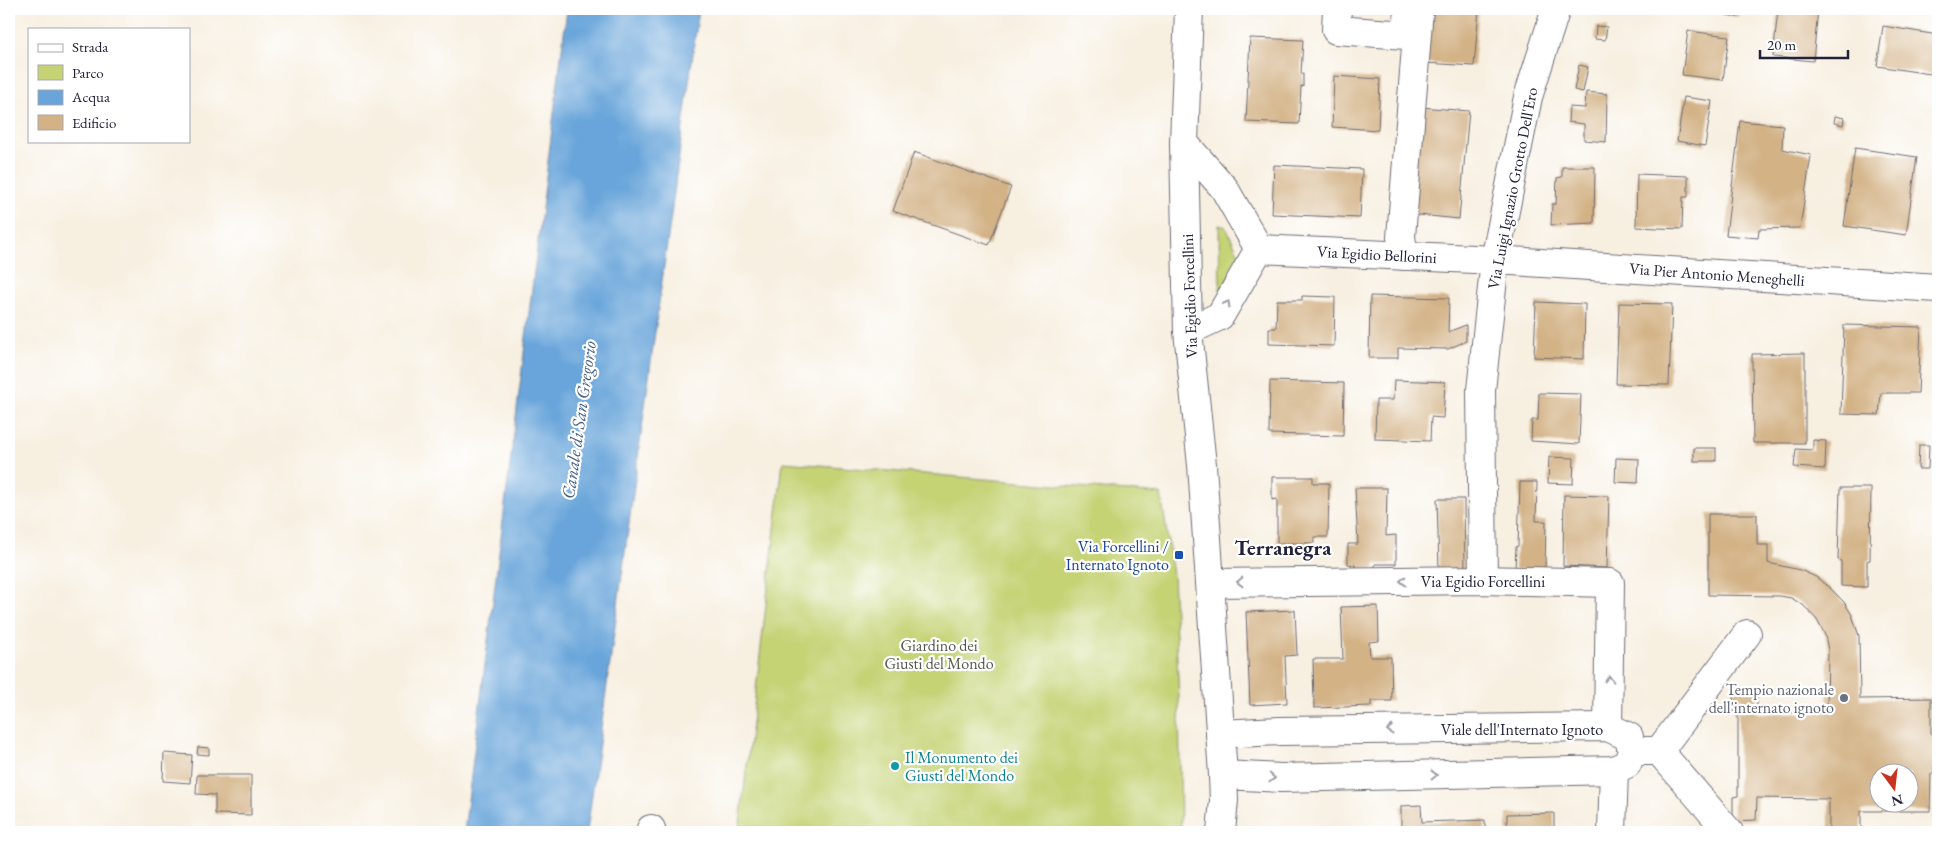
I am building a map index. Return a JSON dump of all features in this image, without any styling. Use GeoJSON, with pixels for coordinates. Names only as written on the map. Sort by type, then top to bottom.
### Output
{"type":"FeatureCollection","features":[{"type":"Feature","properties":{"kind":"street","name":"Via Egidio Forcellini"},"geometry":{"type":"LineString","coordinates":[[1189,9],[1184,143],[1188,331],[1211,583],[1223,775],[1224,800],[1221,832]]}},
{"type":"Feature","properties":{"kind":"street"},"geometry":{"type":"LineString","coordinates":[[1337,9],[1336,30],[1406,34],[1408,9]]}},
{"type":"Feature","properties":{"kind":"street"},"geometry":{"type":"LineString","coordinates":[[1404,256],[1401,237],[1419,9]]}},
{"type":"Feature","properties":{"kind":"street","name":"Via Luigi Ignazio Grotto Dell'Ero"},"geometry":{"type":"LineString","coordinates":[[1483,574],[1481,390],[1495,260],[1528,97],[1556,9]]}},
{"type":"Feature","properties":{"kind":"street"},"geometry":{"type":"LineString","coordinates":[[1184,143],[1224,188],[1259,249],[1220,316],[1188,331]]}},
{"type":"Feature","properties":{"kind":"street","name":"Via Egidio Bellorini"},"geometry":{"type":"LineString","coordinates":[[1259,249],[1495,260]]}},
{"type":"Feature","properties":{"kind":"street","name":"Via Pier Antonio Meneghelli"},"geometry":{"type":"LineString","coordinates":[[1495,260],[1938,288]]}},
{"type":"Feature","properties":{"kind":"street","name":"Via Egidio Forcellini"},"geometry":{"type":"LineString","coordinates":[[1211,583],[1483,574],[1610,583],[1608,727]]}},
{"type":"Feature","properties":{"kind":"street"},"geometry":{"type":"LineString","coordinates":[[1223,775],[1281,778],[1623,761],[1660,751],[1747,634]]}},
{"type":"Feature","properties":{"kind":"street","name":"Viale dell'Internato Ignoto"},"geometry":{"type":"LineString","coordinates":[[1220,734],[1264,731],[1608,727],[1629,737],[1623,761]]}},
{"type":"Feature","properties":{"kind":"street"},"geometry":{"type":"LineString","coordinates":[[1660,751],[1730,832]]}},
{"type":"Feature","properties":{"kind":"street"},"geometry":{"type":"LineString","coordinates":[[1612,832],[1623,761]]}},
{"type":"Feature","properties":{"kind":"green space"},"geometry":{"type":"Polygon","coordinates":[[[1219,225],[1226,227],[1241,259],[1220,291],[1219,225]]]}},
{"type":"Feature","properties":{"kind":"green space","name":"Giardino dei Giusti del Mondo"},"geometry":{"type":"Polygon","coordinates":[[[783,462],[1161,494],[1173,575],[1179,698],[1181,832],[739,832],[783,462]]]}},
{"type":"Feature","properties":{"kind":"water","name":"Canale di San Gregorio"},"geometry":{"type":"Polygon","coordinates":[[[567,9],[699,9],[587,832],[464,832],[567,9]]]}},
{"type":"Feature","properties":{"kind":"building"},"geometry":{"type":"Polygon","coordinates":[[[1429,9],[1479,9],[1474,66],[1425,63],[1429,9]]]}},
{"type":"Feature","properties":{"kind":"building"},"geometry":{"type":"Polygon","coordinates":[[[1727,9],[1739,9],[1738,17],[1726,15],[1727,9]]]}},
{"type":"Feature","properties":{"kind":"building"},"geometry":{"type":"Polygon","coordinates":[[[1778,9],[1818,9],[1813,61],[1773,57],[1778,9]]]}},
{"type":"Feature","properties":{"kind":"building"},"geometry":{"type":"Polygon","coordinates":[[[1596,26],[1607,27],[1605,40],[1595,39],[1596,26]]]}},
{"type":"Feature","properties":{"kind":"building"},"geometry":{"type":"Polygon","coordinates":[[[1883,26],[1938,35],[1937,75],[1877,66],[1883,26]]]}},
{"type":"Feature","properties":{"kind":"building"},"geometry":{"type":"Polygon","coordinates":[[[1688,31],[1729,36],[1723,80],[1682,75],[1688,31]]]}},
{"type":"Feature","properties":{"kind":"building"},"geometry":{"type":"Polygon","coordinates":[[[1250,38],[1303,40],[1301,74],[1303,74],[1303,87],[1301,86],[1299,124],[1246,122],[1250,38]]]}},
{"type":"Feature","properties":{"kind":"building"},"geometry":{"type":"Polygon","coordinates":[[[1579,65],[1588,67],[1583,92],[1574,90],[1579,65]]]}},
{"type":"Feature","properties":{"kind":"building"},"geometry":{"type":"Polygon","coordinates":[[[1334,76],[1380,79],[1378,130],[1332,127],[1334,76]]]}},
{"type":"Feature","properties":{"kind":"building"},"geometry":{"type":"Polygon","coordinates":[[[1586,92],[1607,94],[1606,142],[1584,140],[1584,124],[1568,122],[1569,107],[1585,108],[1586,92]]]}},
{"type":"Feature","properties":{"kind":"building"},"geometry":{"type":"Polygon","coordinates":[[[1684,97],[1712,101],[1705,146],[1677,141],[1684,97]]]}},
{"type":"Feature","properties":{"kind":"building"},"geometry":{"type":"Polygon","coordinates":[[[1420,107],[1469,111],[1459,219],[1410,214],[1420,107]]]}},
{"type":"Feature","properties":{"kind":"building"},"geometry":{"type":"Polygon","coordinates":[[[1835,116],[1844,118],[1843,125],[1834,123],[1835,116]]]}},
{"type":"Feature","properties":{"kind":"building"},"geometry":{"type":"Polygon","coordinates":[[[1740,121],[1783,125],[1782,149],[1811,155],[1800,228],[1759,229],[1758,238],[1726,235],[1740,121]]]}},
{"type":"Feature","properties":{"kind":"building"},"geometry":{"type":"Polygon","coordinates":[[[1855,148],[1917,157],[1906,235],[1844,226],[1855,148]]]}},
{"type":"Feature","properties":{"kind":"building"},"geometry":{"type":"Polygon","coordinates":[[[914,152],[1011,187],[989,245],[893,211],[914,152]]]}},
{"type":"Feature","properties":{"kind":"building"},"geometry":{"type":"Polygon","coordinates":[[[1274,165],[1362,169],[1360,218],[1272,214],[1274,165]]]}},
{"type":"Feature","properties":{"kind":"building"},"geometry":{"type":"Polygon","coordinates":[[[1562,167],[1595,167],[1594,223],[1551,225],[1552,204],[1556,204],[1557,178],[1562,177],[1562,167]]]}},
{"type":"Feature","properties":{"kind":"building"},"geometry":{"type":"Polygon","coordinates":[[[1637,174],[1688,176],[1688,197],[1683,197],[1682,229],[1636,227],[1637,174]]]}},
{"type":"Feature","properties":{"kind":"building"},"geometry":{"type":"Polygon","coordinates":[[[1302,296],[1335,297],[1334,346],[1269,344],[1269,328],[1276,328],[1277,300],[1302,300],[1302,296]]]}},
{"type":"Feature","properties":{"kind":"building"},"geometry":{"type":"Polygon","coordinates":[[[1370,296],[1449,298],[1448,332],[1466,325],[1466,341],[1448,349],[1398,348],[1398,358],[1369,358],[1370,296]]]}},
{"type":"Feature","properties":{"kind":"building"},"geometry":{"type":"Polygon","coordinates":[[[1536,302],[1585,304],[1584,359],[1534,357],[1536,302]]]}},
{"type":"Feature","properties":{"kind":"building"},"geometry":{"type":"Polygon","coordinates":[[[1619,303],[1672,304],[1669,385],[1616,384],[1619,303]]]}},
{"type":"Feature","properties":{"kind":"building"},"geometry":{"type":"Polygon","coordinates":[[[1844,325],[1921,327],[1918,393],[1881,393],[1879,415],[1841,414],[1844,325]]]}},
{"type":"Feature","properties":{"kind":"building"},"geometry":{"type":"Polygon","coordinates":[[[1805,353],[1805,443],[1753,443],[1752,354],[1805,353]]]}},
{"type":"Feature","properties":{"kind":"building"},"geometry":{"type":"Polygon","coordinates":[[[1394,380],[1445,382],[1443,418],[1431,417],[1430,441],[1375,439],[1376,400],[1393,400],[1394,380]]]}},
{"type":"Feature","properties":{"kind":"building"},"geometry":{"type":"Polygon","coordinates":[[[1270,381],[1344,383],[1343,436],[1269,434],[1270,381]]]}},
{"type":"Feature","properties":{"kind":"building"},"geometry":{"type":"Polygon","coordinates":[[[1539,393],[1581,394],[1579,444],[1531,441],[1532,420],[1538,420],[1539,393]]]}},
{"type":"Feature","properties":{"kind":"building"},"geometry":{"type":"Polygon","coordinates":[[[1813,440],[1826,441],[1825,469],[1794,467],[1796,449],[1813,450],[1813,440]]]}},
{"type":"Feature","properties":{"kind":"building"},"geometry":{"type":"Polygon","coordinates":[[[1919,445],[1929,445],[1928,469],[1918,469],[1919,445]]]}},
{"type":"Feature","properties":{"kind":"building"},"geometry":{"type":"Polygon","coordinates":[[[1694,448],[1716,448],[1716,461],[1694,461],[1694,448]]]}},
{"type":"Feature","properties":{"kind":"building"},"geometry":{"type":"Polygon","coordinates":[[[1549,457],[1574,458],[1573,484],[1548,483],[1549,457]]]}},
{"type":"Feature","properties":{"kind":"building"},"geometry":{"type":"Polygon","coordinates":[[[1616,458],[1639,459],[1638,483],[1615,482],[1616,458]]]}},
{"type":"Feature","properties":{"kind":"building"},"geometry":{"type":"Polygon","coordinates":[[[1272,477],[1313,477],[1313,483],[1329,483],[1328,537],[1314,537],[1314,543],[1277,543],[1277,499],[1272,500],[1272,477]]]}},
{"type":"Feature","properties":{"kind":"building"},"geometry":{"type":"Polygon","coordinates":[[[1520,482],[1537,482],[1536,521],[1546,521],[1545,570],[1515,569],[1516,547],[1518,546],[1520,482]]]}},
{"type":"Feature","properties":{"kind":"building"},"geometry":{"type":"Polygon","coordinates":[[[1355,488],[1387,488],[1386,536],[1396,535],[1396,564],[1375,564],[1375,569],[1355,569],[1355,565],[1348,564],[1348,544],[1358,544],[1355,488]]]}},
{"type":"Feature","properties":{"kind":"building"},"geometry":{"type":"Polygon","coordinates":[[[1840,488],[1871,488],[1870,560],[1867,561],[1867,587],[1841,586],[1841,561],[1838,560],[1840,488]]]}},
{"type":"Feature","properties":{"kind":"building"},"geometry":{"type":"Polygon","coordinates":[[[1564,495],[1609,496],[1607,568],[1563,566],[1564,495]]]}},
{"type":"Feature","properties":{"kind":"building"},"geometry":{"type":"Polygon","coordinates":[[[1437,499],[1464,499],[1465,570],[1439,570],[1437,499]]]}},
{"type":"Feature","properties":{"kind":"building","name":"Tempio nazionale dell'internato ignoto"},"geometry":{"type":"Polygon","coordinates":[[[1708,514],[1757,514],[1757,545],[1768,545],[1768,563],[1800,570],[1816,577],[1844,602],[1852,615],[1859,636],[1860,699],[1931,698],[1931,734],[1933,734],[1936,755],[1933,774],[1931,774],[1930,811],[1920,811],[1920,764],[1870,764],[1870,811],[1861,811],[1861,832],[1829,832],[1829,799],[1757,798],[1756,820],[1733,821],[1733,797],[1738,796],[1738,712],[1733,712],[1733,689],[1757,689],[1757,713],[1827,712],[1828,650],[1825,635],[1817,620],[1803,605],[1791,598],[1780,596],[1708,595],[1708,514]]]}},
{"type":"Feature","properties":{"kind":"building"},"geometry":{"type":"Polygon","coordinates":[[[1378,606],[1379,641],[1369,642],[1370,657],[1391,657],[1392,701],[1371,701],[1371,706],[1314,708],[1313,659],[1343,659],[1341,607],[1378,606]]]}},
{"type":"Feature","properties":{"kind":"building"},"geometry":{"type":"Polygon","coordinates":[[[1295,610],[1297,655],[1285,656],[1287,703],[1250,705],[1246,612],[1295,610]]]}},
{"type":"Feature","properties":{"kind":"building"},"geometry":{"type":"Polygon","coordinates":[[[198,747],[209,748],[209,755],[197,754],[198,747]]]}},
{"type":"Feature","properties":{"kind":"building"},"geometry":{"type":"Polygon","coordinates":[[[164,753],[192,755],[190,783],[163,781],[164,753]]]}},
{"type":"Feature","properties":{"kind":"building"},"geometry":{"type":"Polygon","coordinates":[[[197,775],[251,775],[251,815],[215,814],[215,795],[196,794],[197,775]]]}},
{"type":"Feature","properties":{"kind":"building"},"geometry":{"type":"Polygon","coordinates":[[[1421,805],[1422,822],[1485,820],[1485,832],[1401,832],[1401,806],[1421,805]]]}},
{"type":"Feature","properties":{"kind":"building"},"geometry":{"type":"Polygon","coordinates":[[[1554,813],[1554,832],[1507,832],[1507,814],[1554,813]]]}},
{"type":"Feature","properties":{"kind":"place","name":"Via Forcellini / Internato Ignoto"},"geometry":{"type":"Point","coordinates":[1179,555]}},
{"type":"Feature","properties":{"kind":"place","name":"Tempio nazionale dell'internato ignoto"},"geometry":{"type":"Point","coordinates":[1844,698]}},
{"type":"Feature","properties":{"kind":"place","name":"Il Monumento dei Giusti del Mondo"},"geometry":{"type":"Point","coordinates":[895,766]}},
{"type":"Feature","properties":{"kind":"district","name":"Terranegra"},"geometry":{"type":"Point","coordinates":[1283,548]}}]}
